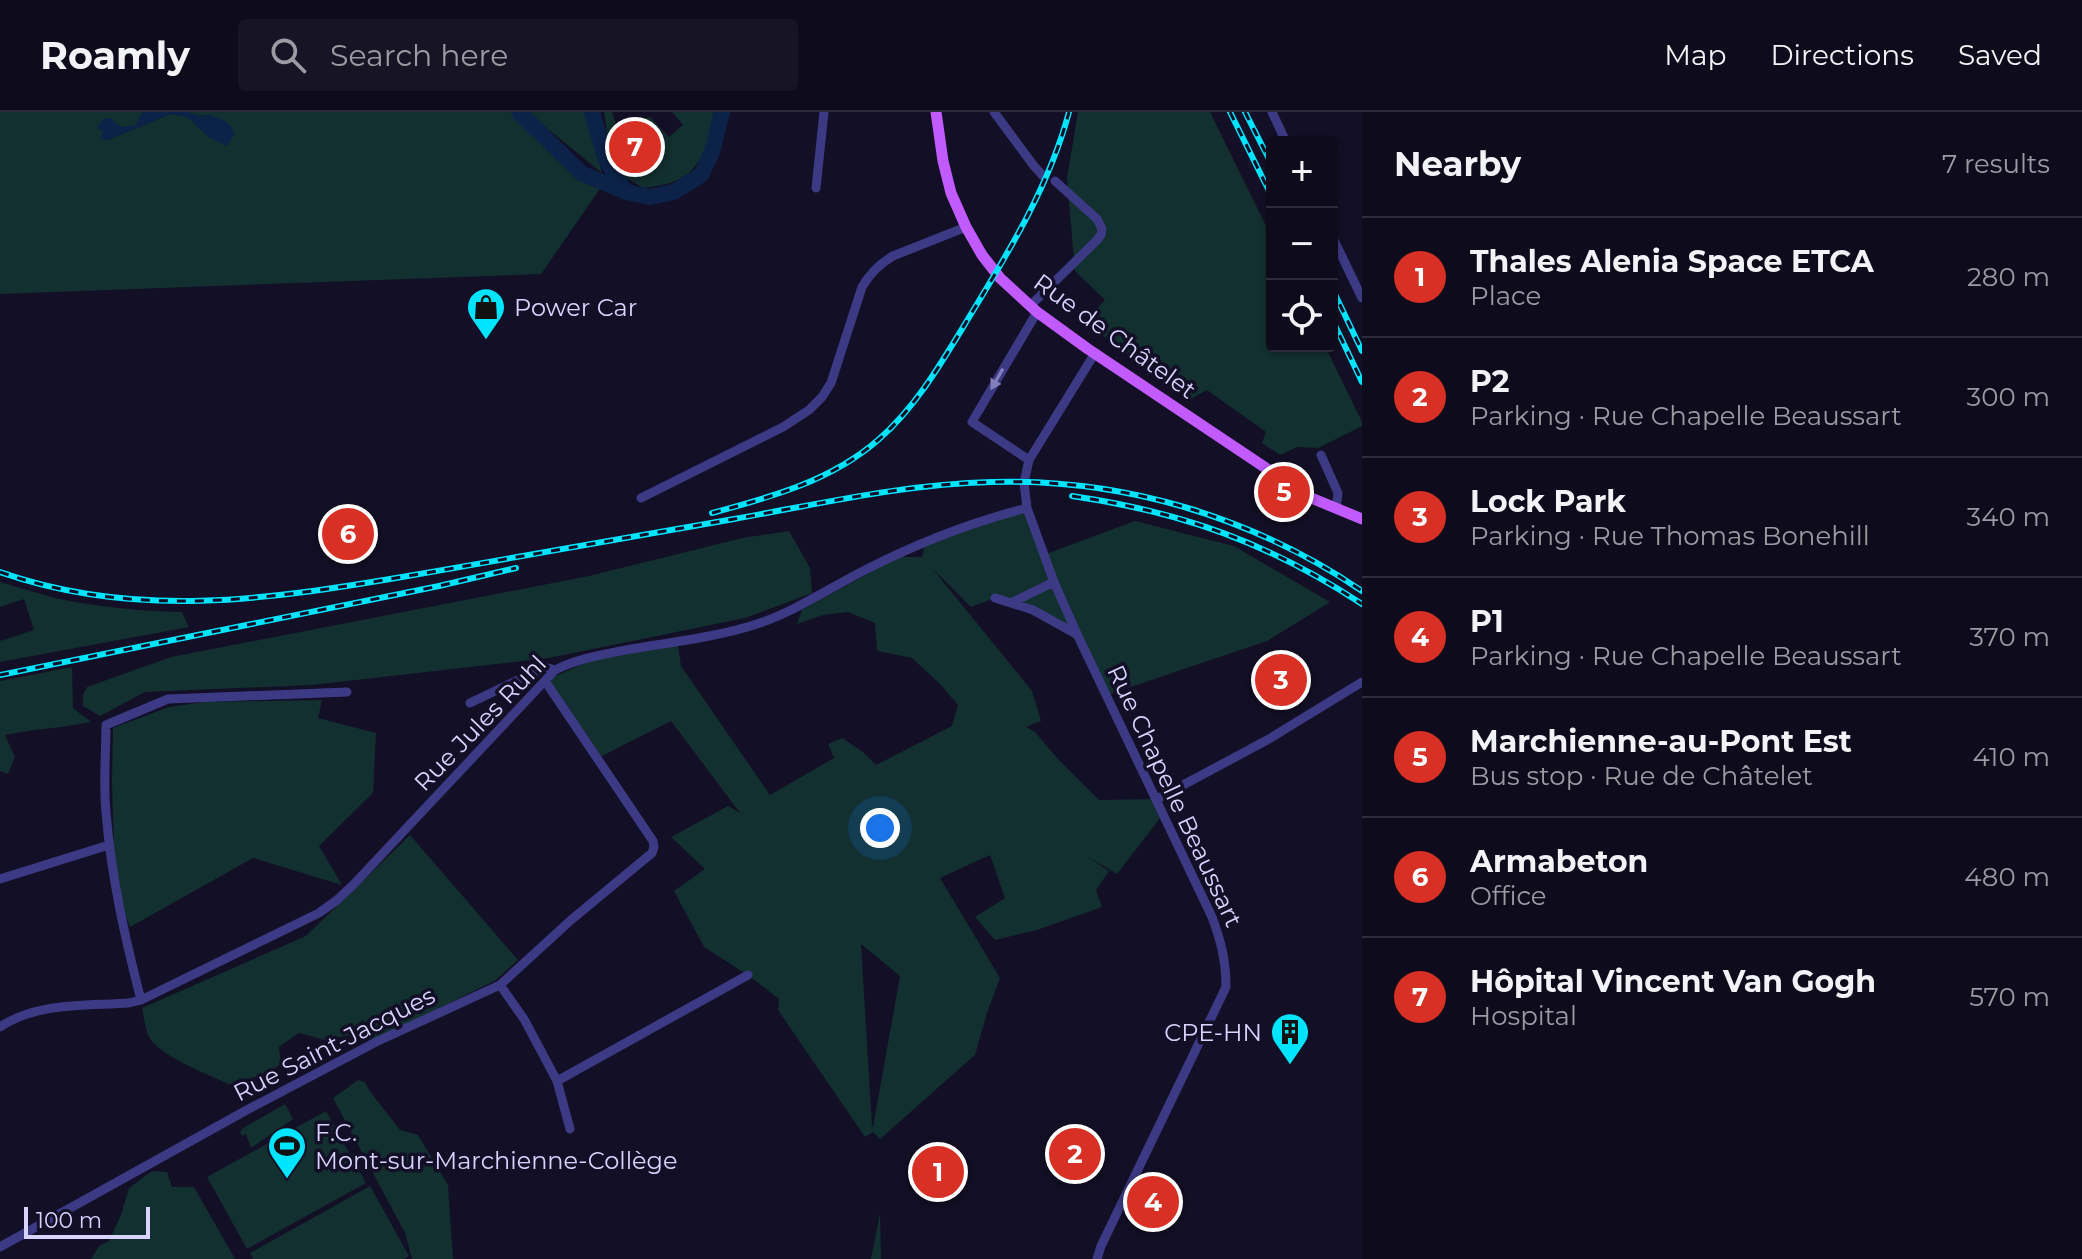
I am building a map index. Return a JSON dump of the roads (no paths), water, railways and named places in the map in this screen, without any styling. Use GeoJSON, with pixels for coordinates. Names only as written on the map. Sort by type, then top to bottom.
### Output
{"type":"FeatureCollection","features":[{"type":"Feature","properties":{"kind":"main road","name":"Rue de Châtelet"},"geometry":{"type":"LineString","coordinates":[[936,112],[951,193],[982,255],[1000,278],[1034,309],[1095,353],[1312,499],[1362,519]]}},
{"type":"Feature","properties":{"kind":"street"},"geometry":{"type":"LineString","coordinates":[[816,188],[824,112]]}},
{"type":"Feature","properties":{"kind":"street"},"geometry":{"type":"LineString","coordinates":[[994,112],[1043,176]]}},
{"type":"Feature","properties":{"kind":"street"},"geometry":{"type":"LineString","coordinates":[[1272,112],[1283,136]]}},
{"type":"Feature","properties":{"kind":"street"},"geometry":{"type":"LineString","coordinates":[[1029,460],[972,422],[1034,309],[1101,235],[1102,229],[1097,219],[1055,181]]}},
{"type":"Feature","properties":{"kind":"street"},"geometry":{"type":"LineString","coordinates":[[641,498],[783,427],[809,410],[831,383],[862,287],[874,270],[897,255],[966,227]]}},
{"type":"Feature","properties":{"kind":"street"},"geometry":{"type":"LineString","coordinates":[[1338,248],[1362,298]]}},
{"type":"Feature","properties":{"kind":"street","name":"Rue Chapelle Beaussart"},"geometry":{"type":"LineString","coordinates":[[1095,353],[1029,460],[1024,483],[1027,508],[1077,634],[1212,917],[1226,965],[1226,987],[1106,1234],[1097,1259]]}},
{"type":"Feature","properties":{"kind":"street"},"geometry":{"type":"LineString","coordinates":[[1321,455],[1338,493],[1336,509]]}},
{"type":"Feature","properties":{"kind":"street","name":"Rue Jules Ruhl"},"geometry":{"type":"LineString","coordinates":[[0,1027],[35,1010],[141,1000],[319,913],[337,900],[555,670],[599,655],[723,633],[760,623],[930,539],[1027,508]]}},
{"type":"Feature","properties":{"kind":"street"},"geometry":{"type":"LineString","coordinates":[[1011,603],[1054,582]]}},
{"type":"Feature","properties":{"kind":"street"},"geometry":{"type":"LineString","coordinates":[[995,598],[1033,610],[1077,634]]}},
{"type":"Feature","properties":{"kind":"street"},"geometry":{"type":"LineString","coordinates":[[470,703],[545,667],[555,670]]}},
{"type":"Feature","properties":{"kind":"street","name":"Rue Saint-Jacques"},"geometry":{"type":"LineString","coordinates":[[0,1247],[376,1042],[500,985],[571,920],[652,853],[653,841],[545,681]]}},
{"type":"Feature","properties":{"kind":"street"},"geometry":{"type":"LineString","coordinates":[[1157,799],[1269,739],[1362,682]]}},
{"type":"Feature","properties":{"kind":"street"},"geometry":{"type":"LineString","coordinates":[[141,1000],[121,921],[109,845],[105,808],[106,725],[168,699],[347,692]]}},
{"type":"Feature","properties":{"kind":"street"},"geometry":{"type":"LineString","coordinates":[[0,879],[109,845]]}},
{"type":"Feature","properties":{"kind":"street"},"geometry":{"type":"LineString","coordinates":[[557,1081],[748,975]]}},
{"type":"Feature","properties":{"kind":"street"},"geometry":{"type":"LineString","coordinates":[[500,985],[524,1019],[557,1081],[570,1129]]}},
{"type":"Feature","properties":{"kind":"water"},"geometry":{"type":"Polygon","coordinates":[[[143,112],[211,115],[227,122],[235,134],[227,146],[210,138],[187,117],[170,114],[108,140],[99,139],[103,133],[97,127],[103,119],[112,118],[123,127],[136,125],[143,112]]]}},
{"type":"Feature","properties":{"kind":"waterway"},"geometry":{"type":"LineString","coordinates":[[519,112],[581,173],[626,192],[650,197],[674,192],[701,175],[712,152],[722,112]]}},
{"type":"Feature","properties":{"kind":"waterway"},"geometry":{"type":"LineString","coordinates":[[592,112],[606,160],[626,192]]}},
{"type":"Feature","properties":{"kind":"railway"},"geometry":{"type":"LineString","coordinates":[[712,513],[778,494],[820,477],[860,454],[892,427],[938,367],[1012,244],[1039,193],[1069,112]]}},
{"type":"Feature","properties":{"kind":"railway"},"geometry":{"type":"LineString","coordinates":[[1230,112],[1266,185]]}},
{"type":"Feature","properties":{"kind":"railway"},"geometry":{"type":"LineString","coordinates":[[1245,112],[1266,153]]}},
{"type":"Feature","properties":{"kind":"railway"},"geometry":{"type":"LineString","coordinates":[[1338,301],[1362,351]]}},
{"type":"Feature","properties":{"kind":"railway"},"geometry":{"type":"LineString","coordinates":[[1338,332],[1362,382]]}},
{"type":"Feature","properties":{"kind":"railway"},"geometry":{"type":"LineString","coordinates":[[0,572],[50,587],[101,596],[201,601],[251,598],[402,577],[894,491],[991,482],[1040,482],[1138,495],[1185,507],[1277,542],[1362,591]]}},
{"type":"Feature","properties":{"kind":"railway"},"geometry":{"type":"LineString","coordinates":[[1072,496],[1151,511],[1223,533],[1293,564],[1362,604]]}},
{"type":"Feature","properties":{"kind":"railway"},"geometry":{"type":"LineString","coordinates":[[0,675],[516,568]]}},
{"type":"Feature","properties":{"kind":"place","name":"Hôpital Vincent Van Gogh"},"geometry":{"type":"Point","coordinates":[635,147]}},
{"type":"Feature","properties":{"kind":"place","name":"Power Car"},"geometry":{"type":"Point","coordinates":[486,341]}},
{"type":"Feature","properties":{"kind":"place","name":"Marchienne-au-Pont Est"},"geometry":{"type":"Point","coordinates":[1284,492]}},
{"type":"Feature","properties":{"kind":"place","name":"Armabeton"},"geometry":{"type":"Point","coordinates":[348,534]}},
{"type":"Feature","properties":{"kind":"place","name":"Lock Park"},"geometry":{"type":"Point","coordinates":[1281,680]}},
{"type":"Feature","properties":{"kind":"place","name":"CPE-HN"},"geometry":{"type":"Point","coordinates":[1290,1066]}},
{"type":"Feature","properties":{"kind":"place","name":"P2"},"geometry":{"type":"Point","coordinates":[1075,1154]}},
{"type":"Feature","properties":{"kind":"place","name":"Thales Alenia Space ETCA"},"geometry":{"type":"Point","coordinates":[938,1172]}},
{"type":"Feature","properties":{"kind":"place","name":"F.C. Mont-sur-Marchienne-Collège"},"geometry":{"type":"Point","coordinates":[287,1180]}},
{"type":"Feature","properties":{"kind":"place","name":"P1"},"geometry":{"type":"Point","coordinates":[1153,1202]}}]}
